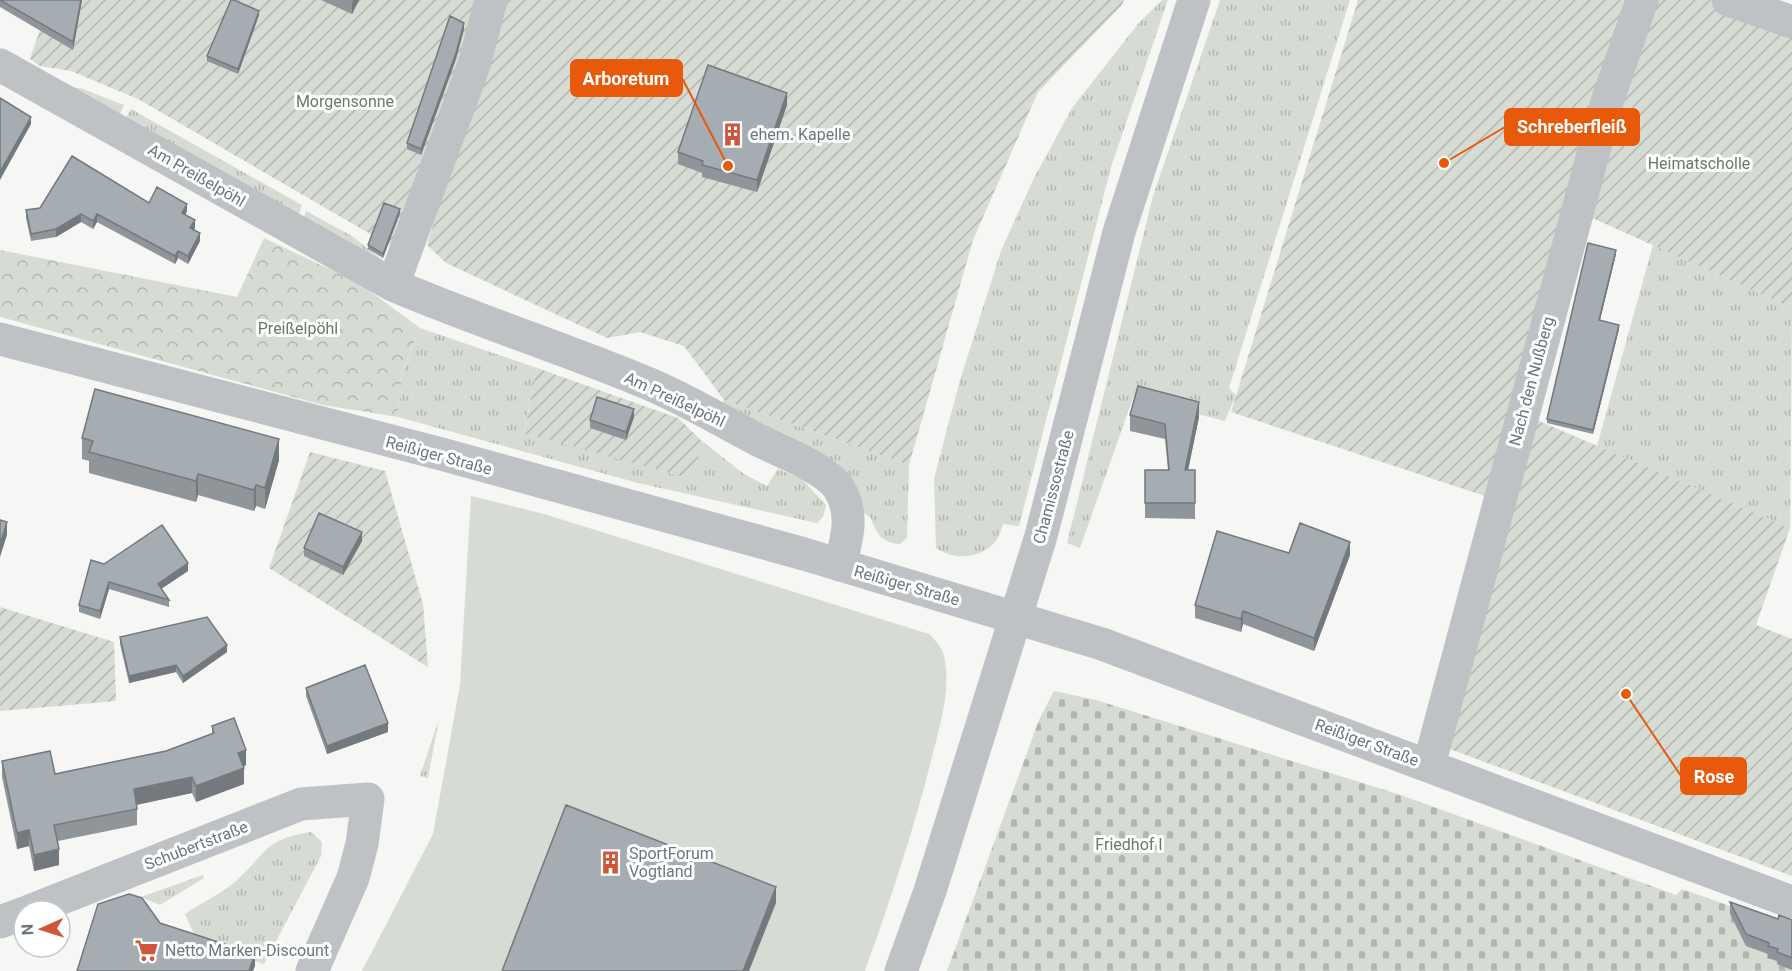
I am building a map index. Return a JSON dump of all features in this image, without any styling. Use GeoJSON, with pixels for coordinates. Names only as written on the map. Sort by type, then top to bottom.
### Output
{"type":"FeatureCollection","features":[{"type":"Feature","properties":{"kind":"street"},"geometry":{"type":"LineString","coordinates":[[393,285],[474,65],[491,0]]}},
{"type":"Feature","properties":{"kind":"street","name":"Chamissostraße"},"geometry":{"type":"LineString","coordinates":[[901,971],[930,891],[1041,536],[1119,232],[1194,0]]}},
{"type":"Feature","properties":{"kind":"street","name":"Nach den Nußberg"},"geometry":{"type":"LineString","coordinates":[[1429,765],[1607,102],[1642,0]]}},
{"type":"Feature","properties":{"kind":"street"},"geometry":{"type":"LineString","coordinates":[[1728,0],[1792,22]]}},
{"type":"Feature","properties":{"kind":"street","name":"Am Preißelpöhl"},"geometry":{"type":"LineString","coordinates":[[0,65],[393,285],[460,314],[648,383],[811,467],[837,485],[846,501],[849,519],[848,538],[840,565]]}},
{"type":"Feature","properties":{"kind":"street","name":"Reißiger Straße"},"geometry":{"type":"LineString","coordinates":[[0,339],[445,455],[840,565],[1102,644],[1792,902]]}},
{"type":"Feature","properties":{"kind":"street","name":"Schubertstraße"},"geometry":{"type":"LineString","coordinates":[[60,899],[301,804],[368,799],[362,844],[353,878],[312,971]]}},
{"type":"Feature","properties":{"kind":"green space","name":"Morgensonne"},"geometry":{"type":"Polygon","coordinates":[[[50,0],[486,0],[396,249],[138,99],[71,71],[40,66],[30,59],[50,0]]]}},
{"type":"Feature","properties":{"kind":"green space"},"geometry":{"type":"Polygon","coordinates":[[[500,0],[1124,0],[1122,5],[1038,92],[973,240],[909,465],[724,400],[684,346],[640,332],[607,338],[446,263],[427,245],[500,0]]]}},
{"type":"Feature","properties":{"kind":"green space"},"geometry":{"type":"Polygon","coordinates":[[[1162,0],[1168,0],[1111,167],[1019,526],[1003,524],[996,541],[975,555],[959,556],[943,552],[936,548],[934,479],[960,380],[1001,251],[1033,180],[1072,108],[1138,24],[1162,0]]]}},
{"type":"Feature","properties":{"kind":"green space"},"geometry":{"type":"Polygon","coordinates":[[[1220,0],[1350,0],[1229,388],[1236,395],[1225,421],[1133,398],[1080,548],[1067,543],[1153,196],[1220,0]]]}},
{"type":"Feature","properties":{"kind":"green space"},"geometry":{"type":"Polygon","coordinates":[[[1358,0],[1624,0],[1514,407],[1494,499],[1231,412],[1358,0]]]}},
{"type":"Feature","properties":{"kind":"green space","name":"Heimatscholle"},"geometry":{"type":"Polygon","coordinates":[[[1651,0],[1715,0],[1792,28],[1792,308],[1588,216],[1651,0]]]}},
{"type":"Feature","properties":{"kind":"green space"},"geometry":{"type":"Polygon","coordinates":[[[62,85],[83,89],[124,105],[118,118],[62,85]]]}},
{"type":"Feature","properties":{"kind":"green space"},"geometry":{"type":"Polygon","coordinates":[[[131,109],[302,205],[297,219],[124,121],[131,109]]]}},
{"type":"Feature","properties":{"kind":"green space"},"geometry":{"type":"Polygon","coordinates":[[[306,211],[352,236],[390,266],[302,224],[306,211]]]}},
{"type":"Feature","properties":{"kind":"green space","name":"Preißelpöhl"},"geometry":{"type":"Polygon","coordinates":[[[264,238],[359,283],[420,328],[402,373],[398,417],[323,405],[0,317],[0,250],[237,297],[264,238]]]}},
{"type":"Feature","properties":{"kind":"green space"},"geometry":{"type":"Polygon","coordinates":[[[1653,245],[1792,308],[1790,528],[1597,446],[1653,245]]]}},
{"type":"Feature","properties":{"kind":"green space"},"geometry":{"type":"Polygon","coordinates":[[[420,328],[537,368],[524,432],[691,479],[703,442],[744,474],[767,486],[778,469],[802,479],[826,505],[823,517],[817,523],[638,483],[398,417],[402,374],[420,328]]]}},
{"type":"Feature","properties":{"kind":"green space"},"geometry":{"type":"Polygon","coordinates":[[[537,368],[678,418],[703,442],[691,479],[524,433],[537,368]]]}},
{"type":"Feature","properties":{"kind":"green space"},"geometry":{"type":"Polygon","coordinates":[[[724,400],[909,465],[907,538],[900,544],[885,540],[875,529],[871,518],[721,408],[724,400]]]}},
{"type":"Feature","properties":{"kind":"green space"},"geometry":{"type":"Polygon","coordinates":[[[1532,418],[1790,528],[1756,625],[1792,639],[1792,876],[1447,748],[1532,418]]]}},
{"type":"Feature","properties":{"kind":"green space"},"geometry":{"type":"Polygon","coordinates":[[[310,452],[385,471],[423,604],[428,667],[269,568],[310,452]]]}},
{"type":"Feature","properties":{"kind":"green space"},"geometry":{"type":"Polygon","coordinates":[[[471,496],[544,514],[929,634],[936,642],[943,653],[946,669],[946,695],[941,722],[909,840],[865,971],[362,971],[433,834],[460,685],[471,496]]]}},
{"type":"Feature","properties":{"kind":"green space"},"geometry":{"type":"Polygon","coordinates":[[[0,607],[114,642],[116,701],[0,711],[0,607]]]}},
{"type":"Feature","properties":{"kind":"green space","name":"Friedhof I"},"geometry":{"type":"Polygon","coordinates":[[[1054,691],[1096,700],[1398,794],[1676,895],[1682,889],[1792,928],[1792,971],[947,971],[1039,720],[1054,691]]]}},
{"type":"Feature","properties":{"kind":"green space"},"geometry":{"type":"Polygon","coordinates":[[[439,719],[428,778],[420,776],[439,719]]]}},
{"type":"Feature","properties":{"kind":"green space"},"geometry":{"type":"Polygon","coordinates":[[[311,832],[322,842],[321,856],[264,964],[198,943],[185,914],[230,886],[275,843],[311,832]]]}},
{"type":"Feature","properties":{"kind":"green space"},"geometry":{"type":"Polygon","coordinates":[[[203,875],[204,878],[160,905],[141,897],[203,875]]]}},
{"type":"Feature","properties":{"kind":"building"},"geometry":{"type":"Polygon","coordinates":[[[0,0],[81,0],[73,42],[0,0]]]}},
{"type":"Feature","properties":{"kind":"building"},"geometry":{"type":"Polygon","coordinates":[[[231,0],[259,11],[238,69],[207,56],[231,0]]]}},
{"type":"Feature","properties":{"kind":"building"},"geometry":{"type":"Polygon","coordinates":[[[450,16],[464,23],[456,53],[421,149],[407,143],[450,16]]]}},
{"type":"Feature","properties":{"kind":"building","name":"ehem. Kapelle"},"geometry":{"type":"Polygon","coordinates":[[[708,65],[787,93],[757,180],[702,165],[703,161],[678,152],[708,65]]]}},
{"type":"Feature","properties":{"kind":"building"},"geometry":{"type":"Polygon","coordinates":[[[0,98],[31,117],[0,172],[0,98]]]}},
{"type":"Feature","properties":{"kind":"building"},"geometry":{"type":"Polygon","coordinates":[[[72,156],[149,203],[157,187],[187,204],[182,213],[195,220],[190,228],[200,233],[188,256],[178,251],[175,256],[97,214],[93,221],[81,214],[56,229],[31,234],[26,210],[40,208],[72,156]]]}},
{"type":"Feature","properties":{"kind":"building"},"geometry":{"type":"Polygon","coordinates":[[[384,203],[400,209],[383,254],[368,245],[384,203]]]}},
{"type":"Feature","properties":{"kind":"building"},"geometry":{"type":"Polygon","coordinates":[[[1588,243],[1616,250],[1599,320],[1619,325],[1593,430],[1547,419],[1588,243]]]}},
{"type":"Feature","properties":{"kind":"building"},"geometry":{"type":"Polygon","coordinates":[[[1138,386],[1199,402],[1185,470],[1195,470],[1195,503],[1145,503],[1145,470],[1169,470],[1165,424],[1130,415],[1138,386]]]}},
{"type":"Feature","properties":{"kind":"building"},"geometry":{"type":"Polygon","coordinates":[[[95,389],[279,439],[265,488],[256,485],[254,490],[198,474],[196,481],[89,452],[93,441],[82,438],[95,389]]]}},
{"type":"Feature","properties":{"kind":"building"},"geometry":{"type":"Polygon","coordinates":[[[597,397],[634,409],[626,432],[590,420],[597,397]]]}},
{"type":"Feature","properties":{"kind":"building"},"geometry":{"type":"Polygon","coordinates":[[[319,513],[362,532],[343,567],[304,548],[319,513]]]}},
{"type":"Feature","properties":{"kind":"building"},"geometry":{"type":"Polygon","coordinates":[[[0,520],[7,522],[0,544],[0,520]]]}},
{"type":"Feature","properties":{"kind":"building"},"geometry":{"type":"Polygon","coordinates":[[[1300,523],[1350,542],[1314,638],[1243,611],[1241,619],[1195,605],[1217,531],[1289,553],[1300,523]]]}},
{"type":"Feature","properties":{"kind":"building"},"geometry":{"type":"Polygon","coordinates":[[[162,525],[188,563],[158,584],[169,600],[109,582],[100,611],[79,605],[91,560],[104,564],[162,525]]]}},
{"type":"Feature","properties":{"kind":"building"},"geometry":{"type":"Polygon","coordinates":[[[207,617],[227,645],[183,676],[176,665],[129,676],[120,637],[207,617]]]}},
{"type":"Feature","properties":{"kind":"building"},"geometry":{"type":"Polygon","coordinates":[[[365,665],[388,723],[327,746],[306,688],[365,665]]]}},
{"type":"Feature","properties":{"kind":"building"},"geometry":{"type":"Polygon","coordinates":[[[234,718],[246,750],[238,753],[244,768],[196,786],[192,777],[134,789],[137,809],[54,825],[59,849],[34,855],[29,830],[17,833],[2,761],[50,751],[55,774],[166,751],[214,733],[212,726],[234,718]]]}},
{"type":"Feature","properties":{"kind":"building","name":"SportForum Vogtland"},"geometry":{"type":"Polygon","coordinates":[[[566,805],[776,887],[743,971],[502,971],[566,805]]]}},
{"type":"Feature","properties":{"kind":"building","name":"Netto Marken-Discount"},"geometry":{"type":"Polygon","coordinates":[[[129,894],[142,898],[160,923],[255,954],[249,971],[77,971],[98,904],[129,894]]]}},
{"type":"Feature","properties":{"kind":"building"},"geometry":{"type":"Polygon","coordinates":[[[1730,902],[1778,919],[1779,915],[1792,920],[1792,958],[1777,952],[1778,949],[1768,946],[1769,943],[1746,934],[1730,902]]]}},
{"type":"Feature","properties":{"kind":"place","name":"ehem. Kapelle"},"geometry":{"type":"Point","coordinates":[732,134]}},
{"type":"Feature","properties":{"kind":"place","name":"Schreberfleiß"},"geometry":{"type":"Point","coordinates":[1444,163]}},
{"type":"Feature","properties":{"kind":"place","name":"Arboretum"},"geometry":{"type":"Point","coordinates":[728,166]}},
{"type":"Feature","properties":{"kind":"place","name":"Rose"},"geometry":{"type":"Point","coordinates":[1626,694]}},
{"type":"Feature","properties":{"kind":"place","name":"SportForum Vogtland"},"geometry":{"type":"Point","coordinates":[611,862]}},
{"type":"Feature","properties":{"kind":"place","name":"Netto Marken-Discount"},"geometry":{"type":"Point","coordinates":[147,950]}}]}
